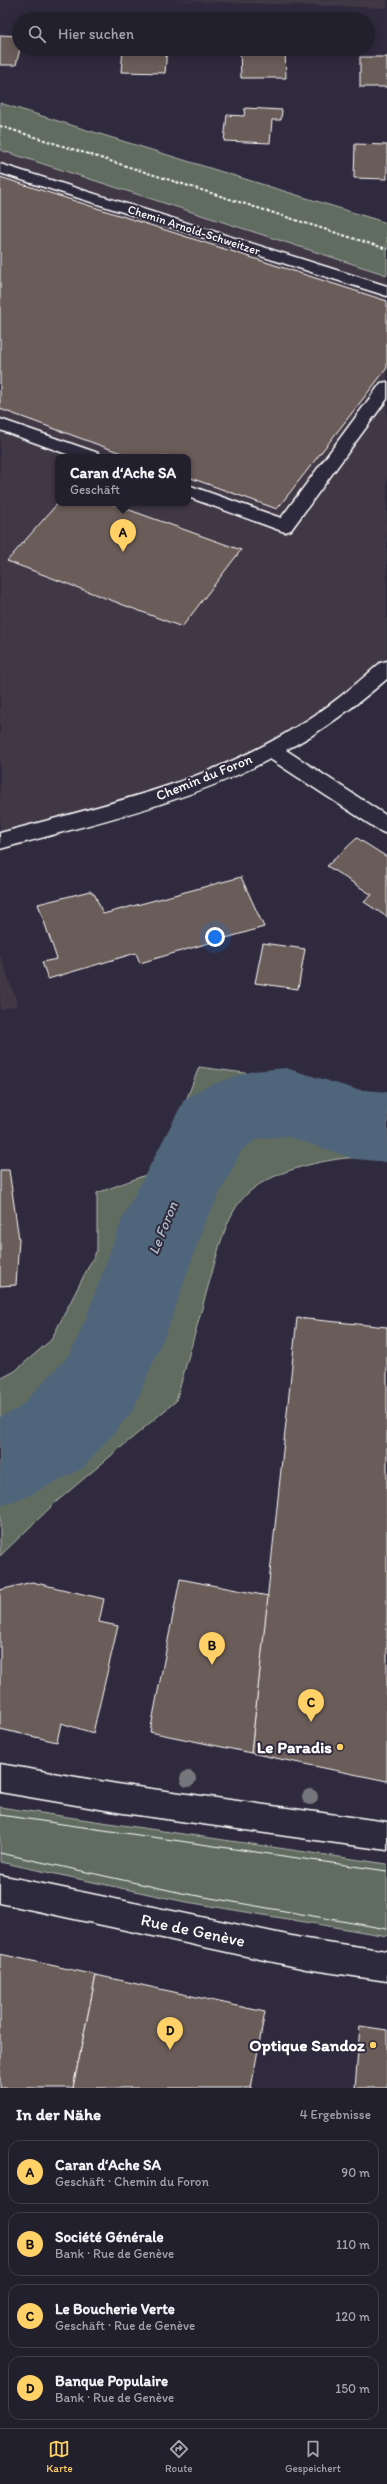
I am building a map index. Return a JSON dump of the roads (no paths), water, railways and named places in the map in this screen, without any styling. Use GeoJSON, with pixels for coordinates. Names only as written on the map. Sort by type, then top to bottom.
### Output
{"type":"FeatureCollection","features":[{"type":"Feature","properties":{"kind":"main road","name":"Chemin Arnold-Schweitzer"},"geometry":{"type":"LineString","coordinates":[[0,168],[387,291]]}},
{"type":"Feature","properties":{"kind":"main road"},"geometry":{"type":"LineString","coordinates":[[191,492],[285,526],[387,387]]}},
{"type":"Feature","properties":{"kind":"main road"},"geometry":{"type":"LineString","coordinates":[[0,424],[84,454]]}},
{"type":"Feature","properties":{"kind":"main road","name":"Chemin du Foron"},"geometry":{"type":"LineString","coordinates":[[0,841],[150,799],[191,785],[271,750],[347,703],[387,668]]}},
{"type":"Feature","properties":{"kind":"main road"},"geometry":{"type":"LineString","coordinates":[[271,750],[387,826]]}},
{"type":"Feature","properties":{"kind":"main road"},"geometry":{"type":"LineString","coordinates":[[0,1778],[123,1799],[387,1836]]}},
{"type":"Feature","properties":{"kind":"main road","name":"Rue de Genève"},"geometry":{"type":"LineString","coordinates":[[0,1889],[306,1954],[387,1966]]}},
{"type":"Feature","properties":{"kind":"waterway","name":"Le Foron"},"geometry":{"type":"LineString","coordinates":[[0,1463],[51,1438],[101,1383],[129,1318],[164,1219],[213,1125],[234,1111],[253,1105],[286,1102],[355,1124],[387,1127]]}},
{"type":"Feature","properties":{"kind":"tram line"},"geometry":{"type":"LineString","coordinates":[[0,1815],[387,1871]]}},
{"type":"Feature","properties":{"kind":"tram line"},"geometry":{"type":"LineString","coordinates":[[0,1853],[182,1893],[387,1929]]}},
{"type":"Feature","properties":{"kind":"place","name":"Caran d‘Ache SA"},"geometry":{"type":"Point","coordinates":[123,552]}},
{"type":"Feature","properties":{"kind":"place","name":"Société Générale"},"geometry":{"type":"Point","coordinates":[212,1665]}},
{"type":"Feature","properties":{"kind":"place","name":"Le Boucherie Verte"},"geometry":{"type":"Point","coordinates":[311,1722]}},
{"type":"Feature","properties":{"kind":"place","name":"Le Paradis"},"geometry":{"type":"Point","coordinates":[340,1747]}},
{"type":"Feature","properties":{"kind":"place","name":"Optique Sandoz"},"geometry":{"type":"Point","coordinates":[373,2045]}},
{"type":"Feature","properties":{"kind":"place","name":"Banque Populaire"},"geometry":{"type":"Point","coordinates":[170,2050]}}]}
